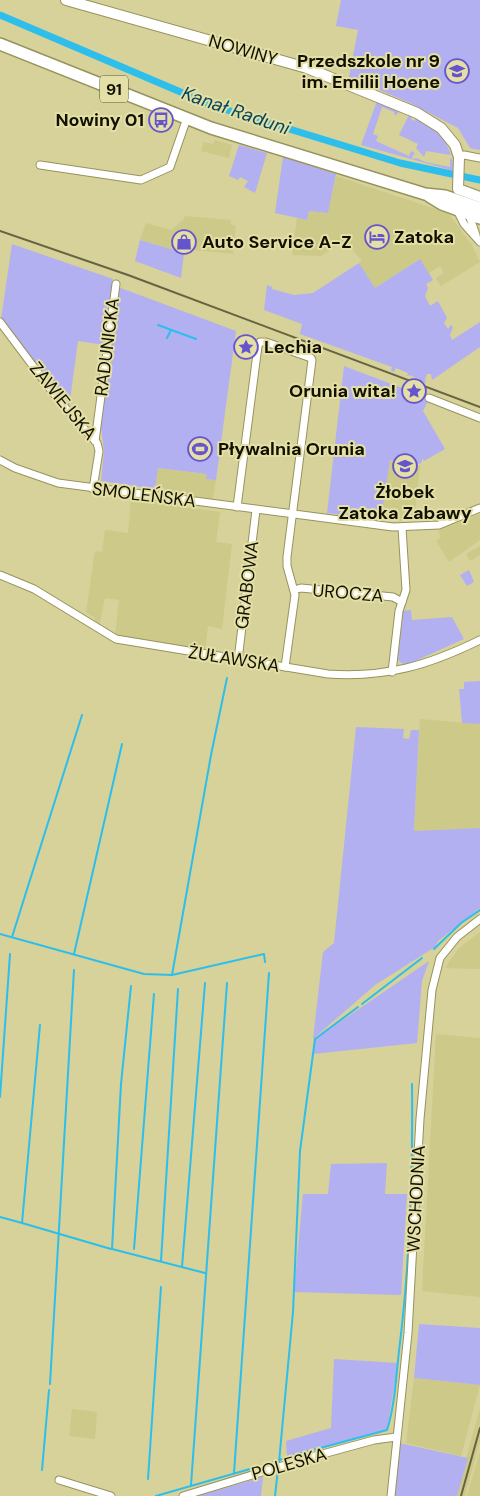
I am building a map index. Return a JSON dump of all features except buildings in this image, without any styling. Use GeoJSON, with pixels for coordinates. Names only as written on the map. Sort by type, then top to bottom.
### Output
{"type":"FeatureCollection","features":[{"type":"Feature","properties":{"kind":"main road","name":"91"},"geometry":{"type":"LineString","coordinates":[[0,44],[237,136],[425,194],[442,204],[463,208],[480,208]]}},
{"type":"Feature","properties":{"kind":"main road","name":"91"},"geometry":{"type":"LineString","coordinates":[[463,208],[480,218]]}},
{"type":"Feature","properties":{"kind":"street","name":"NOWINY"},"geometry":{"type":"LineString","coordinates":[[66,0],[307,68],[339,79],[426,117],[445,132],[455,145],[459,162]]}},
{"type":"Feature","properties":{"kind":"street"},"geometry":{"type":"LineString","coordinates":[[40,165],[141,180],[170,167],[187,118]]}},
{"type":"Feature","properties":{"kind":"street"},"geometry":{"type":"LineString","coordinates":[[480,158],[464,155],[459,162],[457,183],[461,191],[480,197]]}},
{"type":"Feature","properties":{"kind":"street"},"geometry":{"type":"LineString","coordinates":[[463,208],[464,224],[479,239]]}},
{"type":"Feature","properties":{"kind":"street"},"geometry":{"type":"LineString","coordinates":[[463,208],[479,239]]}},
{"type":"Feature","properties":{"kind":"street","name":"RADUNICKA"},"geometry":{"type":"LineString","coordinates":[[95,441],[116,284]]}},
{"type":"Feature","properties":{"kind":"street","name":"ZAWIEJSKA"},"geometry":{"type":"LineString","coordinates":[[0,322],[60,402],[95,441],[99,450],[93,488]]}},
{"type":"Feature","properties":{"kind":"street"},"geometry":{"type":"LineString","coordinates":[[237,507],[260,342],[266,342],[311,358],[286,561],[295,595],[285,667]]}},
{"type":"Feature","properties":{"kind":"street"},"geometry":{"type":"LineString","coordinates":[[429,398],[480,418]]}},
{"type":"Feature","properties":{"kind":"street","name":"SMOLEŃSKA"},"geometry":{"type":"LineString","coordinates":[[0,460],[40,478],[93,488],[402,528],[439,525],[480,508]]}},
{"type":"Feature","properties":{"kind":"street","name":"GRABOWA"},"geometry":{"type":"LineString","coordinates":[[238,660],[256,510]]}},
{"type":"Feature","properties":{"kind":"street"},"geometry":{"type":"LineString","coordinates":[[392,672],[399,611],[406,590],[402,528]]}},
{"type":"Feature","properties":{"kind":"street","name":"ŻUŁAWSKA"},"geometry":{"type":"LineString","coordinates":[[0,575],[34,589],[116,639],[285,667],[346,675],[392,672],[426,664],[480,640]]}},
{"type":"Feature","properties":{"kind":"street","name":"UROCZA"},"geometry":{"type":"LineString","coordinates":[[294,590],[300,588],[394,597],[402,602]]}},
{"type":"Feature","properties":{"kind":"street","name":"WSCHODNIA"},"geometry":{"type":"LineString","coordinates":[[391,1496],[408,1333],[420,1119],[432,990],[440,958],[457,937],[480,919]]}},
{"type":"Feature","properties":{"kind":"street","name":"POLESKA"},"geometry":{"type":"LineString","coordinates":[[183,1496],[308,1458],[374,1440],[396,1437]]}},
{"type":"Feature","properties":{"kind":"street"},"geometry":{"type":"LineString","coordinates":[[59,1480],[111,1496]]}},
{"type":"Feature","properties":{"kind":"shaded area"},"geometry":{"type":"Polygon","coordinates":[[[341,0],[480,0],[480,150],[470,148],[458,128],[410,103],[349,77],[358,30],[336,26],[341,0]]]}},
{"type":"Feature","properties":{"kind":"shaded area"},"geometry":{"type":"Polygon","coordinates":[[[377,101],[399,112],[395,116],[394,112],[382,107],[373,134],[378,136],[376,141],[409,156],[411,151],[415,153],[412,157],[413,159],[417,158],[425,162],[450,167],[450,159],[452,158],[454,171],[361,145],[377,101]]]}},
{"type":"Feature","properties":{"kind":"shaded area"},"geometry":{"type":"Polygon","coordinates":[[[409,115],[412,116],[411,119],[414,121],[416,118],[438,133],[451,155],[426,151],[424,157],[416,148],[418,144],[399,135],[409,115]]]}},
{"type":"Feature","properties":{"kind":"shaded area"},"geometry":{"type":"Polygon","coordinates":[[[215,140],[232,145],[229,158],[201,151],[204,142],[213,144],[215,140]]]}},
{"type":"Feature","properties":{"kind":"shaded area"},"geometry":{"type":"Polygon","coordinates":[[[239,145],[267,153],[255,193],[244,187],[248,181],[240,177],[238,180],[229,176],[239,145]]]}},
{"type":"Feature","properties":{"kind":"shaded area"},"geometry":{"type":"Polygon","coordinates":[[[283,157],[336,174],[328,213],[309,211],[307,220],[275,213],[283,157]]]}},
{"type":"Feature","properties":{"kind":"shaded area"},"geometry":{"type":"Polygon","coordinates":[[[336,176],[448,213],[472,245],[480,262],[441,286],[436,278],[444,273],[440,266],[429,273],[419,259],[375,288],[359,263],[362,261],[344,240],[321,256],[292,255],[297,218],[307,220],[309,211],[328,213],[336,176]]]}},
{"type":"Feature","properties":{"kind":"shaded area"},"geometry":{"type":"Polygon","coordinates":[[[185,216],[231,220],[231,225],[236,226],[233,254],[185,249],[184,253],[140,240],[146,223],[171,230],[185,216]]]}},
{"type":"Feature","properties":{"kind":"shaded area"},"geometry":{"type":"Polygon","coordinates":[[[140,240],[184,253],[181,278],[135,261],[140,240]]]}},
{"type":"Feature","properties":{"kind":"shaded area"},"geometry":{"type":"Polygon","coordinates":[[[12,244],[113,279],[105,345],[78,341],[69,407],[1,319],[12,244]]]}},
{"type":"Feature","properties":{"kind":"shaded area"},"geometry":{"type":"Polygon","coordinates":[[[420,259],[433,280],[426,284],[428,288],[425,296],[430,306],[438,301],[447,318],[444,323],[448,329],[451,325],[453,327],[450,335],[452,340],[480,322],[480,347],[432,380],[431,374],[427,374],[426,383],[410,375],[407,376],[408,373],[396,368],[394,372],[391,371],[392,367],[300,334],[302,324],[264,310],[267,285],[272,287],[272,289],[294,295],[313,293],[359,263],[375,288],[420,259]]]}},
{"type":"Feature","properties":{"kind":"shaded area"},"geometry":{"type":"Polygon","coordinates":[[[118,287],[236,331],[216,480],[206,479],[207,474],[158,468],[155,489],[101,481],[104,451],[100,420],[118,287]]]}},
{"type":"Feature","properties":{"kind":"shaded area"},"geometry":{"type":"Polygon","coordinates":[[[344,366],[402,388],[403,385],[430,397],[423,411],[445,449],[424,461],[422,458],[422,462],[419,464],[390,460],[381,520],[327,513],[344,366]]]}},
{"type":"Feature","properties":{"kind":"shaded area"},"geometry":{"type":"Polygon","coordinates":[[[390,460],[420,466],[414,521],[381,520],[390,460]]]}},
{"type":"Feature","properties":{"kind":"shaded area"},"geometry":{"type":"Polygon","coordinates":[[[157,468],[207,474],[207,479],[216,480],[213,499],[157,491],[155,489],[157,468]]]}},
{"type":"Feature","properties":{"kind":"shaded area"},"geometry":{"type":"Polygon","coordinates":[[[131,500],[220,512],[216,542],[232,544],[222,629],[208,626],[205,652],[115,635],[119,600],[105,598],[99,626],[94,623],[95,618],[86,612],[95,551],[102,552],[105,530],[128,533],[131,500]]]}},
{"type":"Feature","properties":{"kind":"shaded area"},"geometry":{"type":"Polygon","coordinates":[[[480,514],[480,540],[449,562],[436,541],[441,537],[438,531],[480,514]]]}},
{"type":"Feature","properties":{"kind":"shaded area"},"geometry":{"type":"Polygon","coordinates":[[[480,546],[480,555],[470,561],[466,554],[480,546]]]}},
{"type":"Feature","properties":{"kind":"shaded area"},"geometry":{"type":"Polygon","coordinates":[[[469,570],[474,582],[467,586],[460,575],[469,570]]]}},
{"type":"Feature","properties":{"kind":"shaded area"},"geometry":{"type":"Polygon","coordinates":[[[411,610],[412,620],[452,617],[464,639],[411,663],[403,664],[398,660],[403,611],[411,610]]]}},
{"type":"Feature","properties":{"kind":"shaded area"},"geometry":{"type":"Polygon","coordinates":[[[480,681],[480,724],[462,723],[459,689],[464,689],[464,682],[480,681]]]}},
{"type":"Feature","properties":{"kind":"shaded area"},"geometry":{"type":"Polygon","coordinates":[[[420,719],[480,724],[480,828],[414,831],[420,719]]]}},
{"type":"Feature","properties":{"kind":"shaded area"},"geometry":{"type":"Polygon","coordinates":[[[356,727],[404,729],[403,738],[409,739],[411,730],[419,730],[414,831],[480,828],[480,908],[438,941],[435,947],[375,985],[313,1039],[323,952],[334,943],[356,727]]]}},
{"type":"Feature","properties":{"kind":"shaded area"},"geometry":{"type":"Polygon","coordinates":[[[480,932],[480,969],[445,968],[459,948],[480,932]]]}},
{"type":"Feature","properties":{"kind":"shaded area"},"geometry":{"type":"Polygon","coordinates":[[[429,961],[422,981],[417,1043],[313,1054],[315,1039],[429,961]]]}},
{"type":"Feature","properties":{"kind":"shaded area"},"geometry":{"type":"Polygon","coordinates":[[[436,1034],[480,1038],[480,1297],[422,1291],[436,1034]]]}},
{"type":"Feature","properties":{"kind":"shaded area"},"geometry":{"type":"Polygon","coordinates":[[[387,1163],[385,1194],[407,1194],[401,1295],[294,1292],[303,1194],[328,1194],[331,1164],[387,1163]]]}},
{"type":"Feature","properties":{"kind":"shaded area"},"geometry":{"type":"Polygon","coordinates":[[[419,1324],[480,1328],[480,1385],[414,1378],[419,1324]]]}},
{"type":"Feature","properties":{"kind":"shaded area"},"geometry":{"type":"Polygon","coordinates":[[[334,1359],[398,1363],[387,1430],[287,1457],[286,1441],[331,1428],[334,1359]]]}},
{"type":"Feature","properties":{"kind":"shaded area"},"geometry":{"type":"Polygon","coordinates":[[[414,1378],[480,1385],[461,1456],[406,1443],[414,1378]]]}},
{"type":"Feature","properties":{"kind":"shaded area"},"geometry":{"type":"Polygon","coordinates":[[[480,1408],[480,1441],[465,1496],[456,1496],[480,1408]]]}},
{"type":"Feature","properties":{"kind":"shaded area"},"geometry":{"type":"Polygon","coordinates":[[[72,1409],[97,1412],[95,1439],[69,1436],[72,1409]]]}},
{"type":"Feature","properties":{"kind":"shaded area"},"geometry":{"type":"Polygon","coordinates":[[[399,1443],[468,1458],[457,1496],[394,1496],[399,1443]]]}},
{"type":"Feature","properties":{"kind":"shaded area"},"geometry":{"type":"Polygon","coordinates":[[[480,1451],[480,1496],[467,1496],[480,1451]]]}},
{"type":"Feature","properties":{"kind":"shaded area"},"geometry":{"type":"Polygon","coordinates":[[[263,1477],[261,1496],[197,1496],[263,1477]]]}},
{"type":"Feature","properties":{"kind":"waterway","name":"Kanał Raduni"},"geometry":{"type":"LineString","coordinates":[[0,15],[211,105],[400,163],[480,180]]}},
{"type":"Feature","properties":{"kind":"waterway"},"geometry":{"type":"LineString","coordinates":[[158,325],[196,339]]}},
{"type":"Feature","properties":{"kind":"waterway"},"geometry":{"type":"LineString","coordinates":[[167,338],[171,330]]}},
{"type":"Feature","properties":{"kind":"waterway"},"geometry":{"type":"LineString","coordinates":[[172,975],[211,755],[227,678]]}},
{"type":"Feature","properties":{"kind":"waterway"},"geometry":{"type":"LineString","coordinates":[[12,937],[82,715]]}},
{"type":"Feature","properties":{"kind":"waterway"},"geometry":{"type":"LineString","coordinates":[[74,954],[122,744]]}},
{"type":"Feature","properties":{"kind":"waterway"},"geometry":{"type":"LineString","coordinates":[[434,949],[461,923],[480,910]]}},
{"type":"Feature","properties":{"kind":"waterway"},"geometry":{"type":"LineString","coordinates":[[0,934],[144,974],[172,975],[264,954],[265,962]]}},
{"type":"Feature","properties":{"kind":"waterway"},"geometry":{"type":"LineString","coordinates":[[0,1097],[10,954]]}},
{"type":"Feature","properties":{"kind":"waterway"},"geometry":{"type":"LineString","coordinates":[[362,1004],[422,958]]}},
{"type":"Feature","properties":{"kind":"waterway"},"geometry":{"type":"LineString","coordinates":[[50,1384],[74,970]]}},
{"type":"Feature","properties":{"kind":"waterway"},"geometry":{"type":"LineString","coordinates":[[234,1473],[269,973]]}},
{"type":"Feature","properties":{"kind":"waterway"},"geometry":{"type":"LineString","coordinates":[[182,1267],[205,983]]}},
{"type":"Feature","properties":{"kind":"waterway"},"geometry":{"type":"LineString","coordinates":[[191,1485],[227,983]]}},
{"type":"Feature","properties":{"kind":"waterway"},"geometry":{"type":"LineString","coordinates":[[131,986],[121,1084],[112,1249],[205,1273]]}},
{"type":"Feature","properties":{"kind":"waterway"},"geometry":{"type":"LineString","coordinates":[[161,1261],[178,989]]}},
{"type":"Feature","properties":{"kind":"waterway"},"geometry":{"type":"LineString","coordinates":[[134,1249],[154,994]]}},
{"type":"Feature","properties":{"kind":"waterway"},"geometry":{"type":"LineString","coordinates":[[279,1462],[293,1312],[300,1151],[315,1039],[358,1007]]}},
{"type":"Feature","properties":{"kind":"waterway"},"geometry":{"type":"LineString","coordinates":[[40,1025],[22,1223],[111,1249]]}},
{"type":"Feature","properties":{"kind":"waterway"},"geometry":{"type":"LineString","coordinates":[[269,1464],[287,1457],[387,1430],[395,1391],[406,1285],[412,1151],[412,1084]]}},
{"type":"Feature","properties":{"kind":"waterway"},"geometry":{"type":"LineString","coordinates":[[0,1217],[22,1223]]}},
{"type":"Feature","properties":{"kind":"waterway"},"geometry":{"type":"LineString","coordinates":[[148,1479],[161,1287]]}},
{"type":"Feature","properties":{"kind":"waterway"},"geometry":{"type":"LineString","coordinates":[[42,1470],[49,1390]]}},
{"type":"Feature","properties":{"kind":"waterway"},"geometry":{"type":"LineString","coordinates":[[156,1496],[250,1469]]}},
{"type":"Feature","properties":{"kind":"waterway"},"geometry":{"type":"LineString","coordinates":[[275,1496],[278,1469]]}},
{"type":"Feature","properties":{"kind":"railway"},"geometry":{"type":"LineString","coordinates":[[0,231],[128,275],[480,407]]}},
{"type":"Feature","properties":{"kind":"railway"},"geometry":{"type":"LineString","coordinates":[[461,1496],[480,1428]]}},
{"type":"Feature","properties":{"kind":"place","name":"Przedszkole nr 9 im. Emilii Hoene"},"geometry":{"type":"Point","coordinates":[457,71]}},
{"type":"Feature","properties":{"kind":"place","name":"Nowiny 01"},"geometry":{"type":"Point","coordinates":[161,120]}},
{"type":"Feature","properties":{"kind":"place","name":"Zatoka"},"geometry":{"type":"Point","coordinates":[377,237]}},
{"type":"Feature","properties":{"kind":"place","name":"Auto Service A-Z"},"geometry":{"type":"Point","coordinates":[184,242]}},
{"type":"Feature","properties":{"kind":"place","name":"Lechia"},"geometry":{"type":"Point","coordinates":[246,347]}},
{"type":"Feature","properties":{"kind":"place","name":"Orunia wita!"},"geometry":{"type":"Point","coordinates":[414,391]}},
{"type":"Feature","properties":{"kind":"place","name":"Pływalnia Orunia"},"geometry":{"type":"Point","coordinates":[200,449]}},
{"type":"Feature","properties":{"kind":"place","name":"Żłobek Zatoka Zabawy"},"geometry":{"type":"Point","coordinates":[405,466]}}]}
